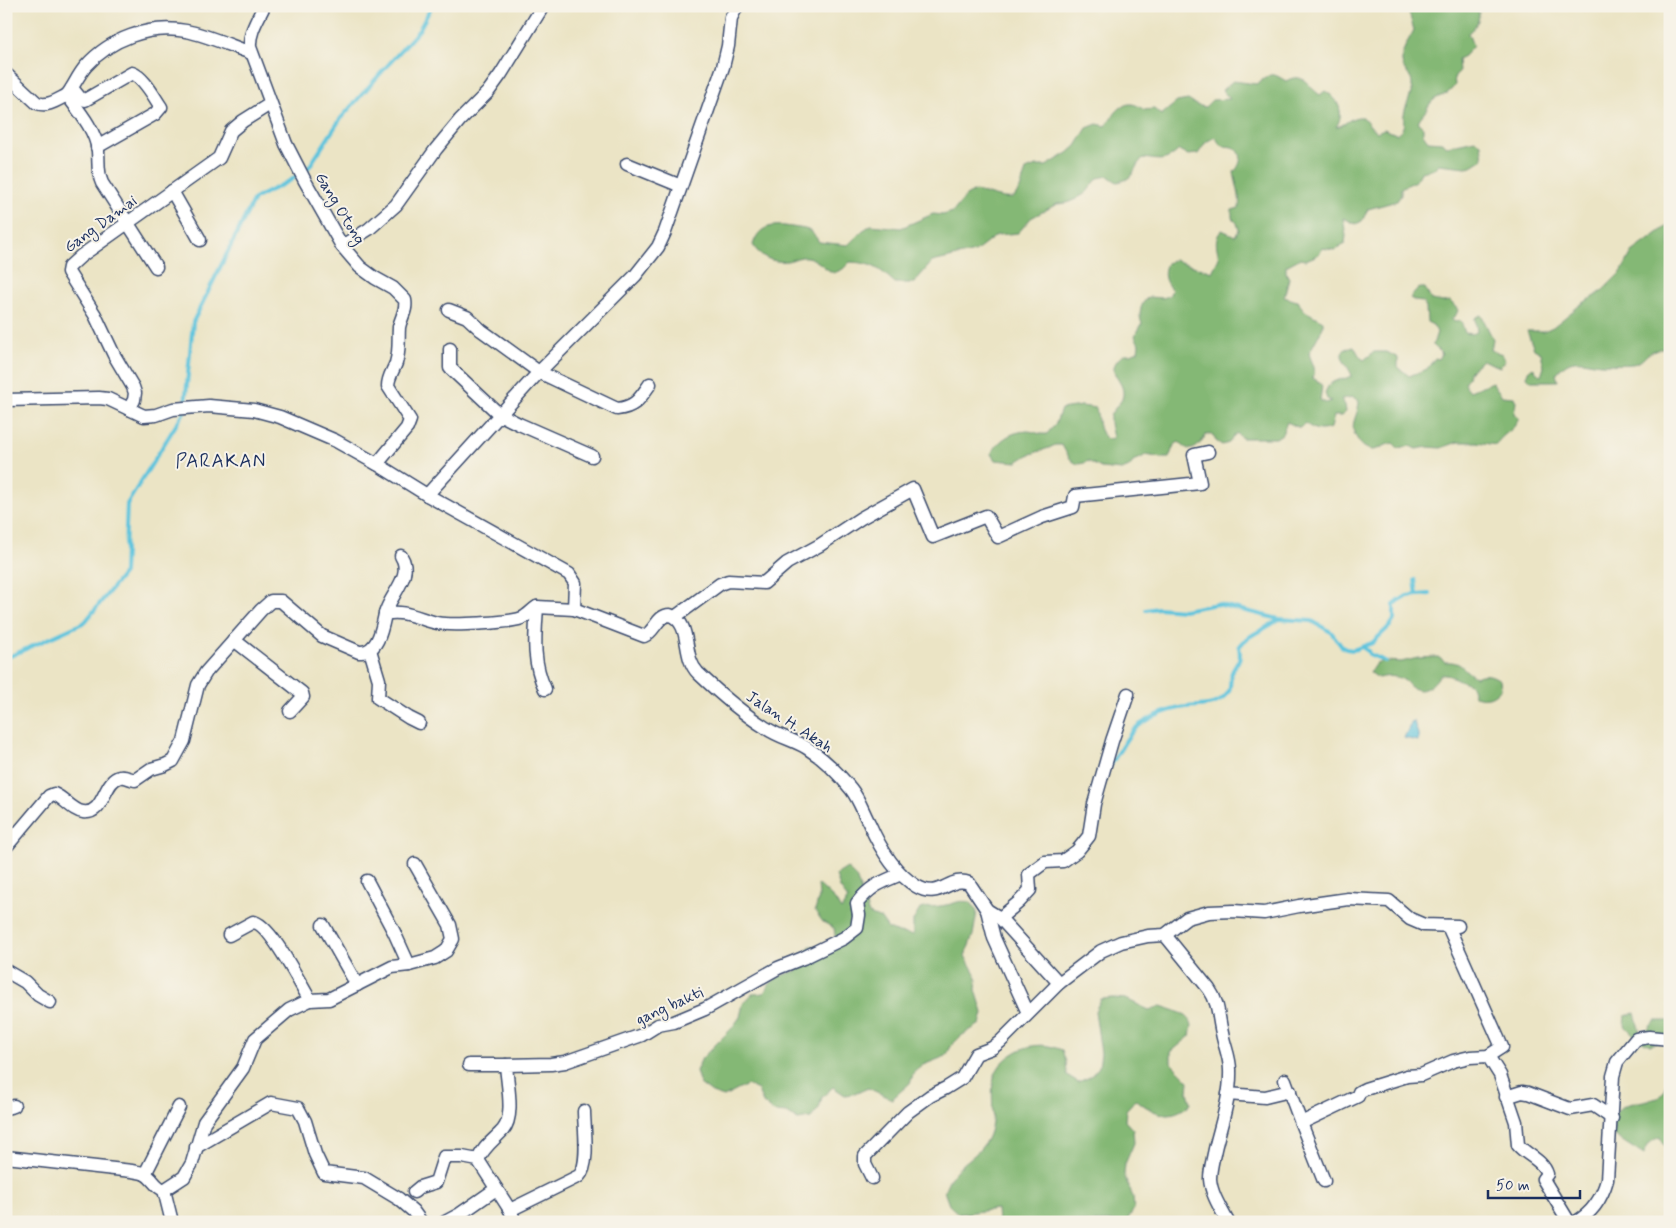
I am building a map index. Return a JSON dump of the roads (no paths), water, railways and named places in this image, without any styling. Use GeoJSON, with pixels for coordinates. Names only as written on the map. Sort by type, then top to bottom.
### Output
{"type":"FeatureCollection","features":[{"type":"Feature","properties":{"kind":"street","name":"Gang Otong"},"geometry":{"type":"LineString","coordinates":[[264,6],[250,40],[251,53],[286,144],[342,246],[351,258],[364,271],[400,294],[405,300],[406,306],[399,325],[399,352],[388,381],[388,386],[410,420],[406,428],[377,464]]}},
{"type":"Feature","properties":{"kind":"street"},"geometry":{"type":"LineString","coordinates":[[342,246],[369,229],[396,205],[436,149],[460,120],[488,92],[543,6]]}},
{"type":"Feature","properties":{"kind":"street"},"geometry":{"type":"LineString","coordinates":[[427,495],[499,414],[615,297],[658,247],[723,67],[728,46],[731,18],[737,6]]}},
{"type":"Feature","properties":{"kind":"street"},"geometry":{"type":"LineString","coordinates":[[6,74],[38,102],[49,104],[70,92],[80,73],[100,53],[114,43],[149,31],[163,29],[187,31],[251,53]]}},
{"type":"Feature","properties":{"kind":"street"},"geometry":{"type":"LineString","coordinates":[[70,92],[85,100],[132,73],[137,74],[161,107],[156,114],[97,147]]}},
{"type":"Feature","properties":{"kind":"street"},"geometry":{"type":"LineString","coordinates":[[70,92],[97,147],[99,176],[127,224],[156,267]]}},
{"type":"Feature","properties":{"kind":"street","name":"Gang Damai"},"geometry":{"type":"LineString","coordinates":[[129,409],[134,400],[135,393],[133,387],[114,355],[95,315],[68,272],[68,267],[172,190],[219,158],[231,131],[270,104]]}},
{"type":"Feature","properties":{"kind":"street"},"geometry":{"type":"LineString","coordinates":[[627,164],[681,186]]}},
{"type":"Feature","properties":{"kind":"street"},"geometry":{"type":"LineString","coordinates":[[172,190],[200,240]]}},
{"type":"Feature","properties":{"kind":"street"},"geometry":{"type":"LineString","coordinates":[[449,310],[467,317],[481,330],[539,372],[617,409],[629,408],[639,400],[650,384]]}},
{"type":"Feature","properties":{"kind":"street"},"geometry":{"type":"LineString","coordinates":[[450,349],[450,368],[499,414],[592,456]]}},
{"type":"Feature","properties":{"kind":"street"},"geometry":{"type":"LineString","coordinates":[[6,400],[99,398],[108,399],[144,416],[156,415],[173,409],[209,406],[254,410],[280,418],[336,441],[427,495],[569,574],[575,583],[574,609]]}},
{"type":"Feature","properties":{"kind":"street"},"geometry":{"type":"LineString","coordinates":[[385,614],[395,611],[438,623],[464,624],[513,621],[524,618],[537,607],[574,609],[615,626],[647,635],[658,621],[666,615],[675,617],[720,584],[728,581],[764,583],[787,564],[861,518],[913,489],[933,537],[986,516],[998,537],[1073,507],[1075,496],[1200,483],[1194,454],[1208,452]]}},
{"type":"Feature","properties":{"kind":"street"},"geometry":{"type":"LineString","coordinates":[[6,847],[49,796],[54,794],[79,811],[88,812],[101,802],[117,778],[125,777],[135,780],[151,768],[173,761],[184,741],[198,685],[206,672],[271,600],[281,601],[322,636],[359,652],[370,650],[376,643],[385,614],[406,573],[406,564],[401,556]]}},
{"type":"Feature","properties":{"kind":"street"},"geometry":{"type":"LineString","coordinates":[[537,607],[536,662],[538,674],[545,689]]}},
{"type":"Feature","properties":{"kind":"street","name":"Jalan H. Akah"},"geometry":{"type":"LineString","coordinates":[[675,617],[683,625],[689,660],[697,672],[757,723],[775,734],[806,747],[831,767],[852,790],[881,847],[906,879],[924,890],[936,892],[958,881],[969,884],[987,910],[1000,918],[1059,983]]}},
{"type":"Feature","properties":{"kind":"street"},"geometry":{"type":"LineString","coordinates":[[234,640],[302,693],[302,697],[290,712]]}},
{"type":"Feature","properties":{"kind":"street"},"geometry":{"type":"LineString","coordinates":[[370,650],[379,680],[378,698],[409,718],[419,722]]}},
{"type":"Feature","properties":{"kind":"street"},"geometry":{"type":"LineString","coordinates":[[1000,918],[1030,890],[1030,874],[1045,862],[1063,862],[1077,851],[1090,836],[1094,804],[1128,694]]}},
{"type":"Feature","properties":{"kind":"street"},"geometry":{"type":"LineString","coordinates":[[164,1190],[184,1177],[192,1163],[204,1122],[243,1068],[256,1039],[289,1010],[310,1000],[329,999],[392,967],[409,965],[435,958],[446,951],[453,939],[450,925],[415,864]]}},
{"type":"Feature","properties":{"kind":"street","name":"gang bakti"},"geometry":{"type":"LineString","coordinates":[[506,1066],[551,1064],[574,1060],[642,1035],[658,1025],[674,1022],[705,1009],[778,968],[844,938],[857,928],[859,915],[857,903],[867,890],[880,882],[901,874]]}},
{"type":"Feature","properties":{"kind":"street"},"geometry":{"type":"LineString","coordinates":[[367,881],[409,965]]}},
{"type":"Feature","properties":{"kind":"street"},"geometry":{"type":"LineString","coordinates":[[872,1178],[865,1164],[865,1156],[897,1122],[922,1101],[962,1078],[976,1054],[992,1048],[1000,1042],[1059,983],[1101,951],[1114,945],[1148,936],[1165,935],[1187,918],[1210,912],[1233,910],[1264,913],[1348,899],[1389,901],[1410,919],[1424,924],[1453,926],[1502,1047],[1488,1056],[1470,1057],[1453,1061],[1420,1075],[1407,1076],[1365,1089],[1359,1092],[1358,1096],[1301,1123]]}},
{"type":"Feature","properties":{"kind":"street"},"geometry":{"type":"LineString","coordinates":[[987,910],[994,938],[1028,1013]]}},
{"type":"Feature","properties":{"kind":"street"},"geometry":{"type":"LineString","coordinates":[[230,935],[252,922],[261,924],[288,961],[310,1000]]}},
{"type":"Feature","properties":{"kind":"street"},"geometry":{"type":"LineString","coordinates":[[323,925],[357,985]]}},
{"type":"Feature","properties":{"kind":"street"},"geometry":{"type":"LineString","coordinates":[[1165,935],[1215,998],[1219,1008],[1222,1038],[1230,1061],[1230,1080],[1210,1178],[1212,1190],[1228,1222]]}},
{"type":"Feature","properties":{"kind":"street"},"geometry":{"type":"LineString","coordinates":[[6,971],[25,982],[38,995],[50,1002]]}},
{"type":"Feature","properties":{"kind":"street"},"geometry":{"type":"LineString","coordinates":[[1576,1222],[1591,1211],[1604,1191],[1607,1180],[1613,1076],[1617,1062],[1636,1039],[1649,1037],[1670,1039]]}},
{"type":"Feature","properties":{"kind":"street"},"geometry":{"type":"LineString","coordinates":[[1488,1056],[1500,1075],[1516,1122],[1518,1145],[1546,1170],[1543,1179],[1569,1222]]}},
{"type":"Feature","properties":{"kind":"street"},"geometry":{"type":"LineString","coordinates":[[468,1065],[506,1066],[510,1107],[508,1119],[504,1128],[482,1151],[478,1160]]}},
{"type":"Feature","properties":{"kind":"street"},"geometry":{"type":"LineString","coordinates":[[1228,1094],[1265,1097],[1287,1086],[1324,1181]]}},
{"type":"Feature","properties":{"kind":"street"},"geometry":{"type":"LineString","coordinates":[[1506,1097],[1522,1092],[1528,1093],[1570,1110],[1593,1106],[1612,1118]]}},
{"type":"Feature","properties":{"kind":"street"},"geometry":{"type":"LineString","coordinates":[[196,1147],[272,1103],[298,1108],[305,1121],[315,1154],[324,1173],[364,1178],[399,1199],[413,1211],[421,1222]]}},
{"type":"Feature","properties":{"kind":"street"},"geometry":{"type":"LineString","coordinates":[[145,1174],[180,1108]]}},
{"type":"Feature","properties":{"kind":"street"},"geometry":{"type":"LineString","coordinates":[[414,1192],[420,1187],[436,1182],[444,1157],[462,1157],[478,1160],[512,1216],[583,1172],[585,1162],[584,1111]]}},
{"type":"Feature","properties":{"kind":"street"},"geometry":{"type":"LineString","coordinates":[[6,1157],[132,1171],[145,1174],[156,1187],[164,1190]]}},
{"type":"Feature","properties":{"kind":"street"},"geometry":{"type":"LineString","coordinates":[[445,1222],[496,1189]]}},
{"type":"Feature","properties":{"kind":"street"},"geometry":{"type":"LineString","coordinates":[[164,1190],[172,1222]]}},
{"type":"Feature","properties":{"kind":"water"},"geometry":{"type":"Polygon","coordinates":[[[1412,721],[1418,734],[1418,741],[1404,738],[1412,721]]]}},
{"type":"Feature","properties":{"kind":"waterway"},"geometry":{"type":"LineString","coordinates":[[185,405],[193,322],[254,199],[291,180],[309,167],[341,118],[419,30],[432,6]]}},
{"type":"Feature","properties":{"kind":"waterway"},"geometry":{"type":"LineString","coordinates":[[6,658],[85,622],[124,573],[127,504],[184,412]]}},
{"type":"Feature","properties":{"kind":"waterway"},"geometry":{"type":"LineString","coordinates":[[1415,580],[1417,595]]}},
{"type":"Feature","properties":{"kind":"waterway"},"geometry":{"type":"LineString","coordinates":[[1146,610],[1158,608],[1183,610],[1217,604],[1279,619],[1312,621],[1331,632],[1342,647],[1353,650],[1372,643],[1390,626],[1394,620],[1394,605],[1399,601],[1407,596],[1430,594]]}},
{"type":"Feature","properties":{"kind":"waterway"},"geometry":{"type":"LineString","coordinates":[[1109,767],[1127,738],[1141,724],[1170,710],[1213,704],[1224,697],[1229,691],[1232,672],[1239,658],[1239,647],[1248,638],[1279,619]]}},
{"type":"Feature","properties":{"kind":"waterway"},"geometry":{"type":"LineString","coordinates":[[1362,647],[1369,654],[1385,661]]}},
{"type":"Feature","properties":{"kind":"district","name":"PARAKAN"},"geometry":{"type":"Point","coordinates":[221,460]}}]}
